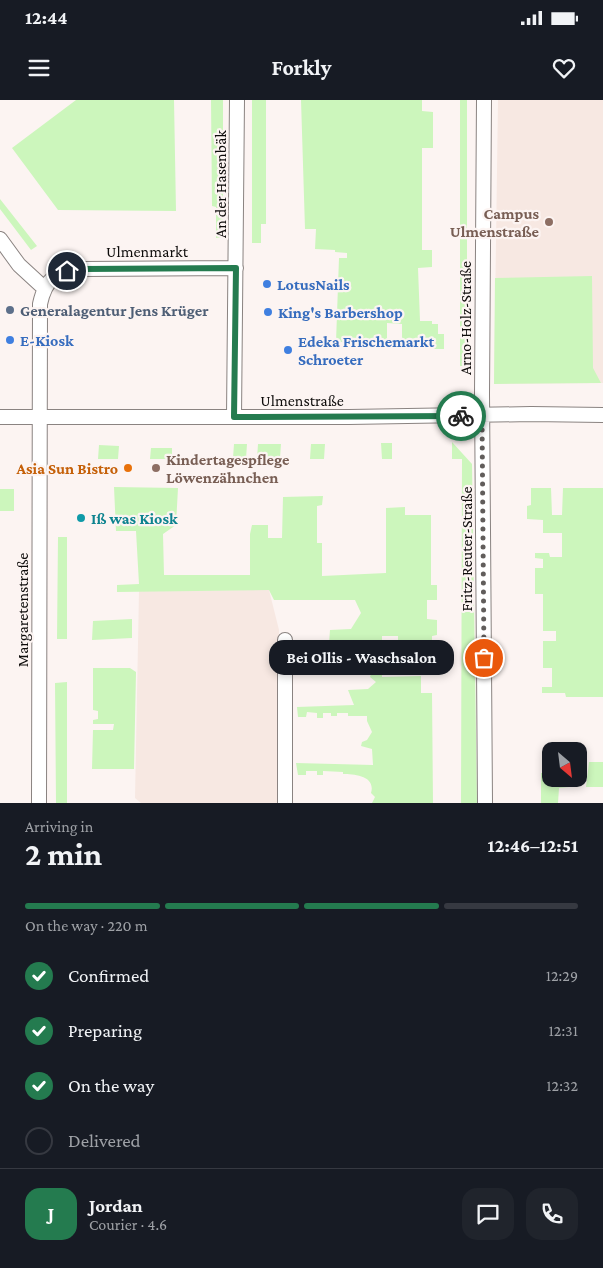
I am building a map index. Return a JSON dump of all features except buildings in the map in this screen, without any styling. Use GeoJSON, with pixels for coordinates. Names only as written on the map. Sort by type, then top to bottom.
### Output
{"type":"FeatureCollection","features":[{"type":"Feature","properties":{"kind":"street","name":"An der Hasenbäk"},"geometry":{"type":"LineString","coordinates":[[236,268],[237,100]]}},
{"type":"Feature","properties":{"kind":"street","name":"Arno-Holz-Straße"},"geometry":{"type":"LineString","coordinates":[[482,415],[484,100]]}},
{"type":"Feature","properties":{"kind":"street"},"geometry":{"type":"LineString","coordinates":[[0,239],[19,265],[44,288],[40,304],[40,417]]}},
{"type":"Feature","properties":{"kind":"street","name":"Ulmenmarkt"},"geometry":{"type":"LineString","coordinates":[[44,288],[53,278],[67,271],[83,269],[236,268]]}},
{"type":"Feature","properties":{"kind":"street"},"geometry":{"type":"LineString","coordinates":[[234,417],[236,268]]}},
{"type":"Feature","properties":{"kind":"street","name":"Fritz-Reuter-Straße"},"geometry":{"type":"LineString","coordinates":[[482,415],[485,803]]}},
{"type":"Feature","properties":{"kind":"street","name":"Ulmenstraße"},"geometry":{"type":"LineString","coordinates":[[0,417],[349,418],[603,415]]}},
{"type":"Feature","properties":{"kind":"street","name":"Margaretenstraße"},"geometry":{"type":"LineString","coordinates":[[39,803],[40,417]]}},
{"type":"Feature","properties":{"kind":"street"},"geometry":{"type":"LineString","coordinates":[[285,640],[285,803]]}},
{"type":"Feature","properties":{"kind":"shaded area","name":"Campus Ulmenstraße"},"geometry":{"type":"Polygon","coordinates":[[[498,100],[603,100],[603,383],[494,384],[498,100]]]}},
{"type":"Feature","properties":{"kind":"shaded area"},"geometry":{"type":"Polygon","coordinates":[[[269,590],[279,630],[279,803],[141,803],[135,798],[139,591],[269,590]]]}},
{"type":"Feature","properties":{"kind":"green space"},"geometry":{"type":"Polygon","coordinates":[[[76,100],[174,100],[176,211],[58,210],[12,148],[76,100]]]}},
{"type":"Feature","properties":{"kind":"green space"},"geometry":{"type":"Polygon","coordinates":[[[211,100],[223,100],[223,237],[216,238],[216,207],[212,206],[211,100]]]}},
{"type":"Feature","properties":{"kind":"green space"},"geometry":{"type":"Polygon","coordinates":[[[252,100],[266,100],[266,224],[261,224],[261,243],[252,243],[252,100]]]}},
{"type":"Feature","properties":{"kind":"green space"},"geometry":{"type":"Polygon","coordinates":[[[301,100],[422,100],[422,111],[433,112],[433,148],[422,148],[422,250],[432,250],[432,267],[418,268],[420,321],[432,321],[432,324],[438,324],[438,334],[444,334],[444,349],[427,349],[427,342],[402,342],[402,324],[387,323],[387,341],[336,342],[339,258],[347,258],[347,253],[315,249],[316,229],[305,229],[301,100]]]}},
{"type":"Feature","properties":{"kind":"green space"},"geometry":{"type":"Polygon","coordinates":[[[460,100],[467,100],[467,366],[460,366],[460,100]]]}},
{"type":"Feature","properties":{"kind":"green space"},"geometry":{"type":"Polygon","coordinates":[[[0,199],[37,246],[31,250],[0,209],[0,199]]]}},
{"type":"Feature","properties":{"kind":"green space"},"geometry":{"type":"Polygon","coordinates":[[[592,276],[593,368],[601,383],[494,384],[495,278],[592,276]]]}},
{"type":"Feature","properties":{"kind":"green space"},"geometry":{"type":"Polygon","coordinates":[[[452,442],[472,464],[477,803],[461,803],[462,459],[452,459],[452,442]]]}},
{"type":"Feature","properties":{"kind":"green space"},"geometry":{"type":"Polygon","coordinates":[[[381,443],[392,443],[392,459],[382,459],[381,443]]]}},
{"type":"Feature","properties":{"kind":"green space"},"geometry":{"type":"Polygon","coordinates":[[[234,444],[247,444],[246,459],[233,458],[234,444]]]}},
{"type":"Feature","properties":{"kind":"green space"},"geometry":{"type":"Polygon","coordinates":[[[258,444],[281,444],[280,458],[257,459],[258,444]]]}},
{"type":"Feature","properties":{"kind":"green space"},"geometry":{"type":"Polygon","coordinates":[[[311,444],[325,444],[324,459],[310,459],[311,444]]]}},
{"type":"Feature","properties":{"kind":"green space"},"geometry":{"type":"Polygon","coordinates":[[[99,445],[119,446],[118,459],[98,459],[99,445]]]}},
{"type":"Feature","properties":{"kind":"green space"},"geometry":{"type":"Polygon","coordinates":[[[151,448],[172,448],[172,459],[150,459],[151,448]]]}},
{"type":"Feature","properties":{"kind":"green space"},"geometry":{"type":"Polygon","coordinates":[[[114,487],[178,488],[176,525],[163,534],[164,575],[250,575],[250,534],[252,525],[268,525],[268,538],[282,538],[283,497],[323,496],[322,505],[317,506],[317,543],[322,543],[322,576],[386,573],[386,508],[405,507],[405,515],[431,515],[431,585],[437,585],[437,600],[427,600],[427,619],[437,620],[437,635],[432,636],[432,650],[420,650],[419,652],[398,652],[398,636],[382,636],[382,677],[421,676],[421,693],[432,693],[433,803],[372,803],[375,797],[371,793],[372,787],[368,780],[363,777],[343,774],[343,772],[323,771],[323,775],[317,775],[317,771],[306,771],[306,775],[298,775],[296,763],[373,765],[372,749],[361,746],[362,742],[367,740],[372,732],[367,716],[348,716],[348,713],[337,713],[337,716],[331,716],[331,713],[323,713],[323,718],[317,718],[317,713],[307,712],[306,717],[298,717],[297,707],[354,705],[348,690],[368,689],[376,682],[370,677],[372,671],[367,663],[361,662],[361,659],[343,658],[342,654],[322,654],[323,658],[318,658],[317,654],[306,654],[305,659],[297,659],[298,643],[329,644],[330,630],[351,629],[361,613],[355,600],[274,600],[269,590],[117,592],[117,585],[139,584],[136,531],[116,531],[114,487]]]}},
{"type":"Feature","properties":{"kind":"green space"},"geometry":{"type":"Polygon","coordinates":[[[531,488],[551,488],[552,515],[562,515],[563,488],[603,488],[603,697],[566,697],[565,693],[542,693],[542,687],[552,687],[552,668],[543,668],[543,641],[556,641],[556,631],[543,631],[543,594],[535,594],[535,568],[543,568],[543,559],[535,558],[535,553],[549,553],[550,557],[562,557],[562,533],[543,533],[543,520],[527,519],[527,506],[531,505],[531,488]]]}},
{"type":"Feature","properties":{"kind":"green space"},"geometry":{"type":"Polygon","coordinates":[[[0,489],[14,489],[14,511],[0,511],[0,489]]]}},
{"type":"Feature","properties":{"kind":"green space"},"geometry":{"type":"Polygon","coordinates":[[[58,537],[67,537],[67,639],[57,639],[58,537]]]}},
{"type":"Feature","properties":{"kind":"green space"},"geometry":{"type":"Polygon","coordinates":[[[132,619],[132,638],[92,640],[93,621],[132,619]]]}},
{"type":"Feature","properties":{"kind":"green space"},"geometry":{"type":"Polygon","coordinates":[[[93,668],[130,668],[136,672],[134,769],[92,769],[93,730],[113,730],[114,724],[93,724],[93,720],[98,719],[98,711],[93,710],[93,668]]]}},
{"type":"Feature","properties":{"kind":"green space"},"geometry":{"type":"Polygon","coordinates":[[[67,682],[67,803],[56,803],[55,683],[67,682]]]}},
{"type":"Feature","properties":{"kind":"green space"},"geometry":{"type":"Polygon","coordinates":[[[589,762],[603,762],[603,787],[588,787],[589,762]]]}},
{"type":"Feature","properties":{"kind":"green space"},"geometry":{"type":"Polygon","coordinates":[[[542,773],[542,788],[559,788],[558,803],[541,803],[542,773]]]}},
{"type":"Feature","properties":{"kind":"way so far"},"geometry":{"type":"LineString","coordinates":[[461,416],[482,415],[484,658]]}},
{"type":"Feature","properties":{"kind":"place","name":"Campus Ulmenstraße"},"geometry":{"type":"Point","coordinates":[549,222]}},
{"type":"Feature","properties":{"kind":"place","name":"LotusNails"},"geometry":{"type":"Point","coordinates":[267,284]}},
{"type":"Feature","properties":{"kind":"place","name":"Generalagentur Jens Krüger"},"geometry":{"type":"Point","coordinates":[10,310]}},
{"type":"Feature","properties":{"kind":"place","name":"King's Barbershop"},"geometry":{"type":"Point","coordinates":[268,312]}},
{"type":"Feature","properties":{"kind":"place","name":"E-Kiosk"},"geometry":{"type":"Point","coordinates":[10,340]}},
{"type":"Feature","properties":{"kind":"place","name":"Edeka Frischemarkt Schroeter"},"geometry":{"type":"Point","coordinates":[288,350]}},
{"type":"Feature","properties":{"kind":"place","name":"Asia Sun Bistro"},"geometry":{"type":"Point","coordinates":[128,468]}},
{"type":"Feature","properties":{"kind":"place","name":"Kindertagespflege Löwenzähnchen"},"geometry":{"type":"Point","coordinates":[156,468]}},
{"type":"Feature","properties":{"kind":"place","name":"Iß was Kiosk"},"geometry":{"type":"Point","coordinates":[81,518]}},
{"type":"Feature","properties":{"kind":"place","name":"Bei Ollis - Waschsalon"},"geometry":{"type":"Point","coordinates":[484,658]}},
{"type":"Feature","properties":{"kind":"route"},"geometry":{"type":"LineString","coordinates":[[67,271],[83,269],[236,268],[234,417],[349,418],[461,416]]}}]}
